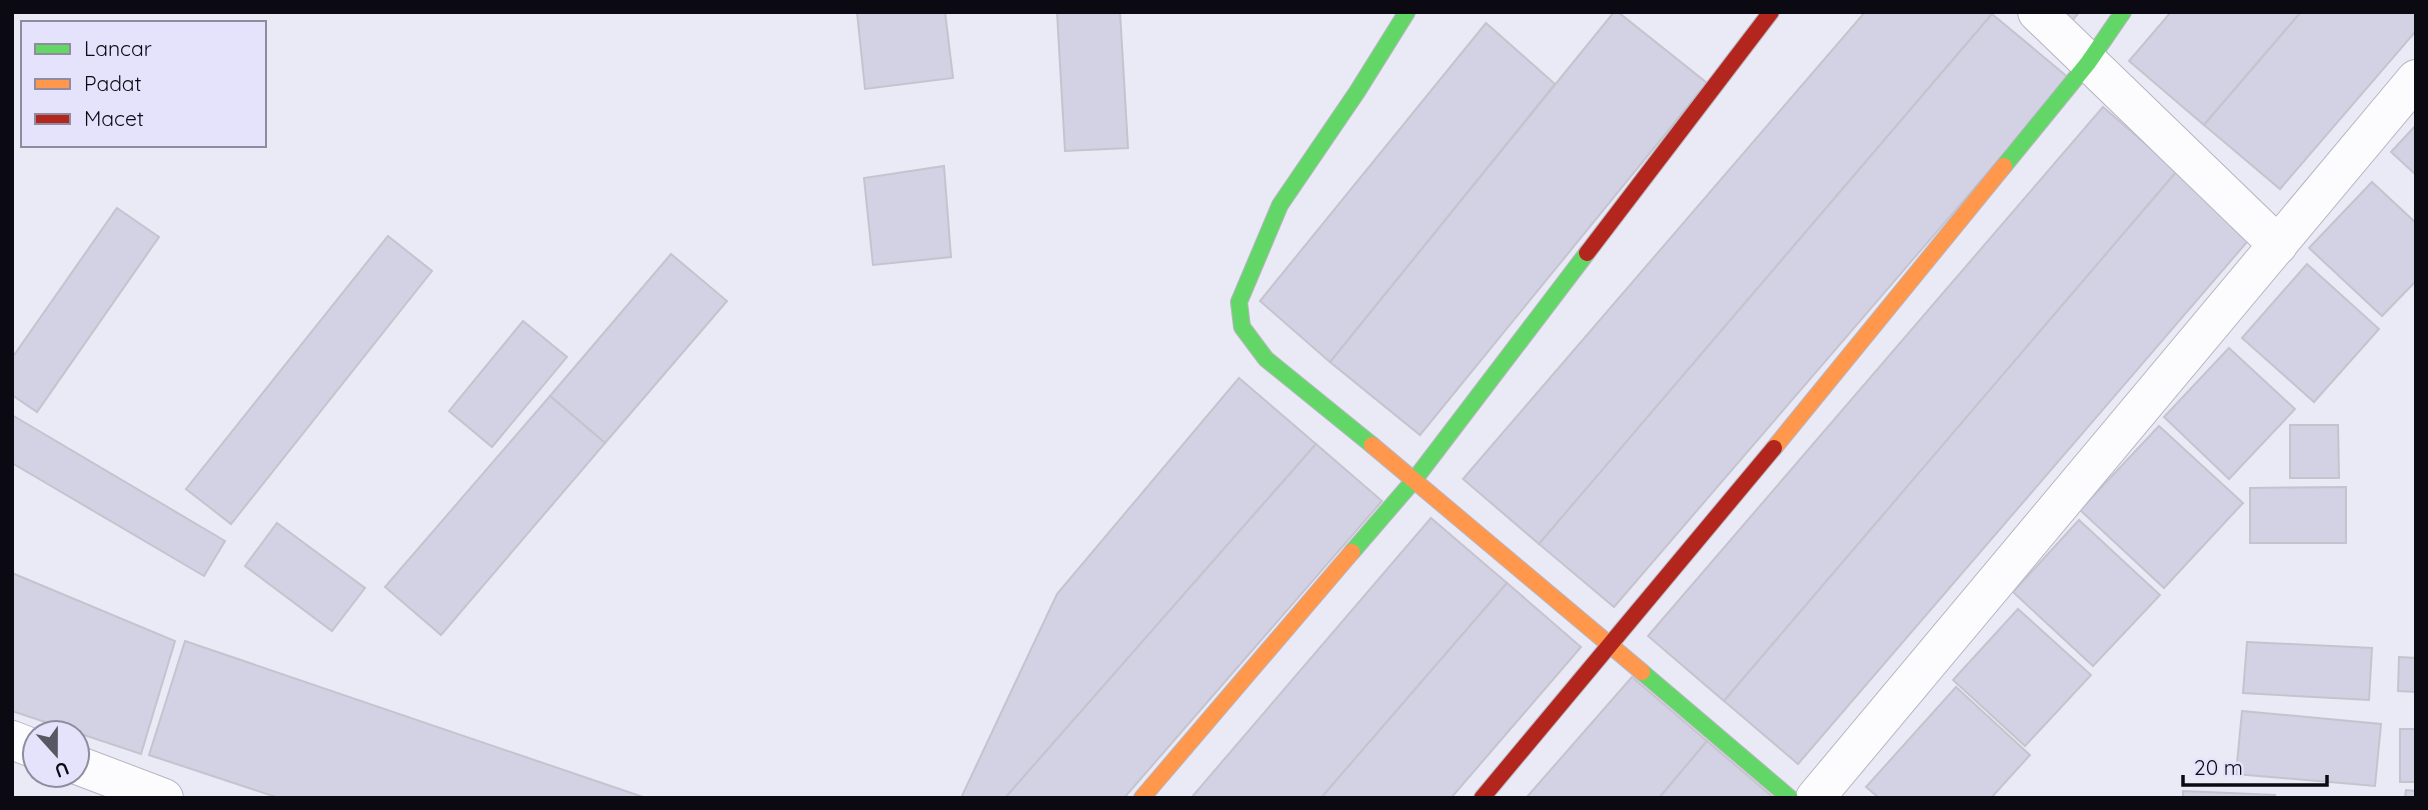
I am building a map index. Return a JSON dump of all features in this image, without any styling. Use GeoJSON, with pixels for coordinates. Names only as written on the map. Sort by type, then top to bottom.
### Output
{"type":"FeatureCollection","features":[{"type":"Feature","properties":{"kind":"street"},"geometry":{"type":"LineString","coordinates":[[1407,12],[1357,92],[1280,205],[1240,302],[1238,319],[1247,337],[1266,359],[1415,479],[1790,798]]}},
{"type":"Feature","properties":{"kind":"street"},"geometry":{"type":"LineString","coordinates":[[1142,798],[1415,479],[1771,12]]}},
{"type":"Feature","properties":{"kind":"street"},"geometry":{"type":"LineString","coordinates":[[2037,12],[2278,245]]}},
{"type":"Feature","properties":{"kind":"street"},"geometry":{"type":"LineString","coordinates":[[1482,798],[1611,646],[2088,63],[2123,12]]}},
{"type":"Feature","properties":{"kind":"street"},"geometry":{"type":"LineString","coordinates":[[1815,798],[2416,79]]}},
{"type":"Feature","properties":{"kind":"street"},"geometry":{"type":"LineString","coordinates":[[91,770],[164,798]]}},
{"type":"Feature","properties":{"kind":"building"},"geometry":{"type":"Polygon","coordinates":[[[857,12],[945,12],[953,78],[865,89],[857,12]]]}},
{"type":"Feature","properties":{"kind":"building"},"geometry":{"type":"Polygon","coordinates":[[[1057,12],[1120,12],[1128,148],[1065,151],[1057,12]]]}},
{"type":"Feature","properties":{"kind":"building"},"geometry":{"type":"Polygon","coordinates":[[[1614,12],[1618,12],[1707,83],[1420,435],[1330,362],[1614,12]]]}},
{"type":"Feature","properties":{"kind":"building"},"geometry":{"type":"Polygon","coordinates":[[[1865,12],[1992,14],[1539,544],[1463,479],[1865,12]]]}},
{"type":"Feature","properties":{"kind":"building"},"geometry":{"type":"Polygon","coordinates":[[[2062,12],[2079,12],[2072,21],[2062,12]]]}},
{"type":"Feature","properties":{"kind":"building"},"geometry":{"type":"Polygon","coordinates":[[[2171,12],[2301,12],[2204,125],[2129,61],[2171,12]]]}},
{"type":"Feature","properties":{"kind":"building"},"geometry":{"type":"Polygon","coordinates":[[[2301,12],[2416,12],[2416,31],[2280,189],[2204,125],[2301,12]]]}},
{"type":"Feature","properties":{"kind":"building"},"geometry":{"type":"Polygon","coordinates":[[[1992,14],[2069,78],[1614,607],[1539,544],[1992,14]]]}},
{"type":"Feature","properties":{"kind":"building"},"geometry":{"type":"Polygon","coordinates":[[[1486,23],[1555,84],[1330,362],[1260,301],[1486,23]]]}},
{"type":"Feature","properties":{"kind":"building"},"geometry":{"type":"Polygon","coordinates":[[[2103,107],[2177,171],[1724,701],[1648,636],[2103,107]]]}},
{"type":"Feature","properties":{"kind":"building"},"geometry":{"type":"Polygon","coordinates":[[[2416,125],[2416,175],[2391,152],[2416,125]]]}},
{"type":"Feature","properties":{"kind":"building"},"geometry":{"type":"Polygon","coordinates":[[[944,166],[951,257],[873,265],[864,178],[944,166]]]}},
{"type":"Feature","properties":{"kind":"building"},"geometry":{"type":"Polygon","coordinates":[[[2177,171],[2253,235],[1798,764],[1724,701],[2177,171]]]}},
{"type":"Feature","properties":{"kind":"building"},"geometry":{"type":"Polygon","coordinates":[[[2372,182],[2416,223],[2416,281],[2382,316],[2309,248],[2372,182]]]}},
{"type":"Feature","properties":{"kind":"building"},"geometry":{"type":"Polygon","coordinates":[[[117,208],[159,237],[37,412],[12,395],[12,358],[117,208]]]}},
{"type":"Feature","properties":{"kind":"building"},"geometry":{"type":"Polygon","coordinates":[[[388,236],[432,271],[231,524],[186,489],[388,236]]]}},
{"type":"Feature","properties":{"kind":"building"},"geometry":{"type":"Polygon","coordinates":[[[671,254],[727,301],[605,443],[550,396],[671,254]]]}},
{"type":"Feature","properties":{"kind":"building"},"geometry":{"type":"Polygon","coordinates":[[[2307,264],[2379,329],[2314,402],[2242,338],[2307,264]]]}},
{"type":"Feature","properties":{"kind":"building"},"geometry":{"type":"Polygon","coordinates":[[[523,321],[567,357],[492,447],[449,411],[523,321]]]}},
{"type":"Feature","properties":{"kind":"building"},"geometry":{"type":"Polygon","coordinates":[[[2229,348],[2295,409],[2229,479],[2164,417],[2229,348]]]}},
{"type":"Feature","properties":{"kind":"building"},"geometry":{"type":"Polygon","coordinates":[[[1239,378],[1316,444],[1005,798],[961,798],[1057,594],[1239,378]]]}},
{"type":"Feature","properties":{"kind":"building"},"geometry":{"type":"Polygon","coordinates":[[[550,396],[605,443],[441,635],[385,587],[550,396]]]}},
{"type":"Feature","properties":{"kind":"building"},"geometry":{"type":"Polygon","coordinates":[[[12,415],[225,541],[204,576],[12,463],[12,415]]]}},
{"type":"Feature","properties":{"kind":"building"},"geometry":{"type":"Polygon","coordinates":[[[2290,425],[2338,425],[2339,478],[2290,478],[2290,425]]]}},
{"type":"Feature","properties":{"kind":"building"},"geometry":{"type":"Polygon","coordinates":[[[2159,426],[2243,503],[2164,588],[2080,510],[2159,426]]]}},
{"type":"Feature","properties":{"kind":"building"},"geometry":{"type":"Polygon","coordinates":[[[1316,444],[1382,501],[1124,798],[1005,798],[1316,444]]]}},
{"type":"Feature","properties":{"kind":"building"},"geometry":{"type":"Polygon","coordinates":[[[2346,487],[2346,543],[2250,543],[2250,488],[2346,487]]]}},
{"type":"Feature","properties":{"kind":"building"},"geometry":{"type":"Polygon","coordinates":[[[1431,518],[1507,583],[1321,798],[1191,798],[1431,518]]]}},
{"type":"Feature","properties":{"kind":"building"},"geometry":{"type":"Polygon","coordinates":[[[2079,520],[2160,595],[2093,666],[2013,592],[2079,520]]]}},
{"type":"Feature","properties":{"kind":"building"},"geometry":{"type":"Polygon","coordinates":[[[277,523],[365,588],[332,631],[245,566],[277,523]]]}},
{"type":"Feature","properties":{"kind":"building"},"geometry":{"type":"Polygon","coordinates":[[[12,573],[175,641],[141,754],[91,737],[91,719],[36,719],[12,711],[12,573]]]}},
{"type":"Feature","properties":{"kind":"building"},"geometry":{"type":"Polygon","coordinates":[[[1507,583],[1581,647],[1451,798],[1321,798],[1507,583]]]}},
{"type":"Feature","properties":{"kind":"building"},"geometry":{"type":"Polygon","coordinates":[[[2018,609],[2091,675],[2025,746],[1953,680],[2018,609]]]}},
{"type":"Feature","properties":{"kind":"building"},"geometry":{"type":"Polygon","coordinates":[[[185,641],[646,798],[279,798],[149,755],[185,641]]]}},
{"type":"Feature","properties":{"kind":"building"},"geometry":{"type":"Polygon","coordinates":[[[2247,642],[2372,648],[2369,700],[2243,693],[2247,642]]]}},
{"type":"Feature","properties":{"kind":"building"},"geometry":{"type":"Polygon","coordinates":[[[2399,657],[2416,658],[2416,692],[2398,691],[2399,657]]]}},
{"type":"Feature","properties":{"kind":"building"},"geometry":{"type":"Polygon","coordinates":[[[1632,677],[1707,741],[1659,798],[1526,798],[1632,677]]]}},
{"type":"Feature","properties":{"kind":"building"},"geometry":{"type":"Polygon","coordinates":[[[1956,687],[2030,755],[1991,798],[1879,798],[1866,787],[1956,687]]]}},
{"type":"Feature","properties":{"kind":"building"},"geometry":{"type":"Polygon","coordinates":[[[2242,711],[2381,724],[2375,786],[2236,774],[2242,711]]]}},
{"type":"Feature","properties":{"kind":"building"},"geometry":{"type":"Polygon","coordinates":[[[2400,729],[2416,729],[2416,782],[2400,782],[2400,729]]]}},
{"type":"Feature","properties":{"kind":"building"},"geometry":{"type":"Polygon","coordinates":[[[1707,741],[1774,798],[1659,798],[1707,741]]]}},
{"type":"Feature","properties":{"kind":"building"},"geometry":{"type":"Polygon","coordinates":[[[2406,790],[2416,791],[2416,798],[2405,798],[2406,790]]]}},
{"type":"Feature","properties":{"kind":"building"},"geometry":{"type":"Polygon","coordinates":[[[2183,791],[2275,795],[2274,798],[2183,798],[2183,791]]]}},
{"type":"Feature","properties":{"kind":"traffic: fast"},"geometry":{"type":"LineString","coordinates":[[1372,445],[1266,359],[1242,327],[1239,302],[1280,205],[1357,92],[1407,12]]}},
{"type":"Feature","properties":{"kind":"traffic: fast"},"geometry":{"type":"LineString","coordinates":[[2004,166],[2088,63],[2123,12]]}},
{"type":"Feature","properties":{"kind":"traffic: fast"},"geometry":{"type":"LineString","coordinates":[[1352,552],[1415,479],[1587,253]]}},
{"type":"Feature","properties":{"kind":"traffic: fast"},"geometry":{"type":"LineString","coordinates":[[1642,672],[1790,798]]}},
{"type":"Feature","properties":{"kind":"traffic: slow"},"geometry":{"type":"LineString","coordinates":[[1774,448],[2004,166]]}},
{"type":"Feature","properties":{"kind":"traffic: slow"},"geometry":{"type":"LineString","coordinates":[[1372,445],[1642,672]]}},
{"type":"Feature","properties":{"kind":"traffic: slow"},"geometry":{"type":"LineString","coordinates":[[1142,798],[1352,552]]}},
{"type":"Feature","properties":{"kind":"traffic: jam"},"geometry":{"type":"LineString","coordinates":[[1587,253],[1771,12]]}},
{"type":"Feature","properties":{"kind":"traffic: jam"},"geometry":{"type":"LineString","coordinates":[[1482,798],[1774,448]]}}]}
